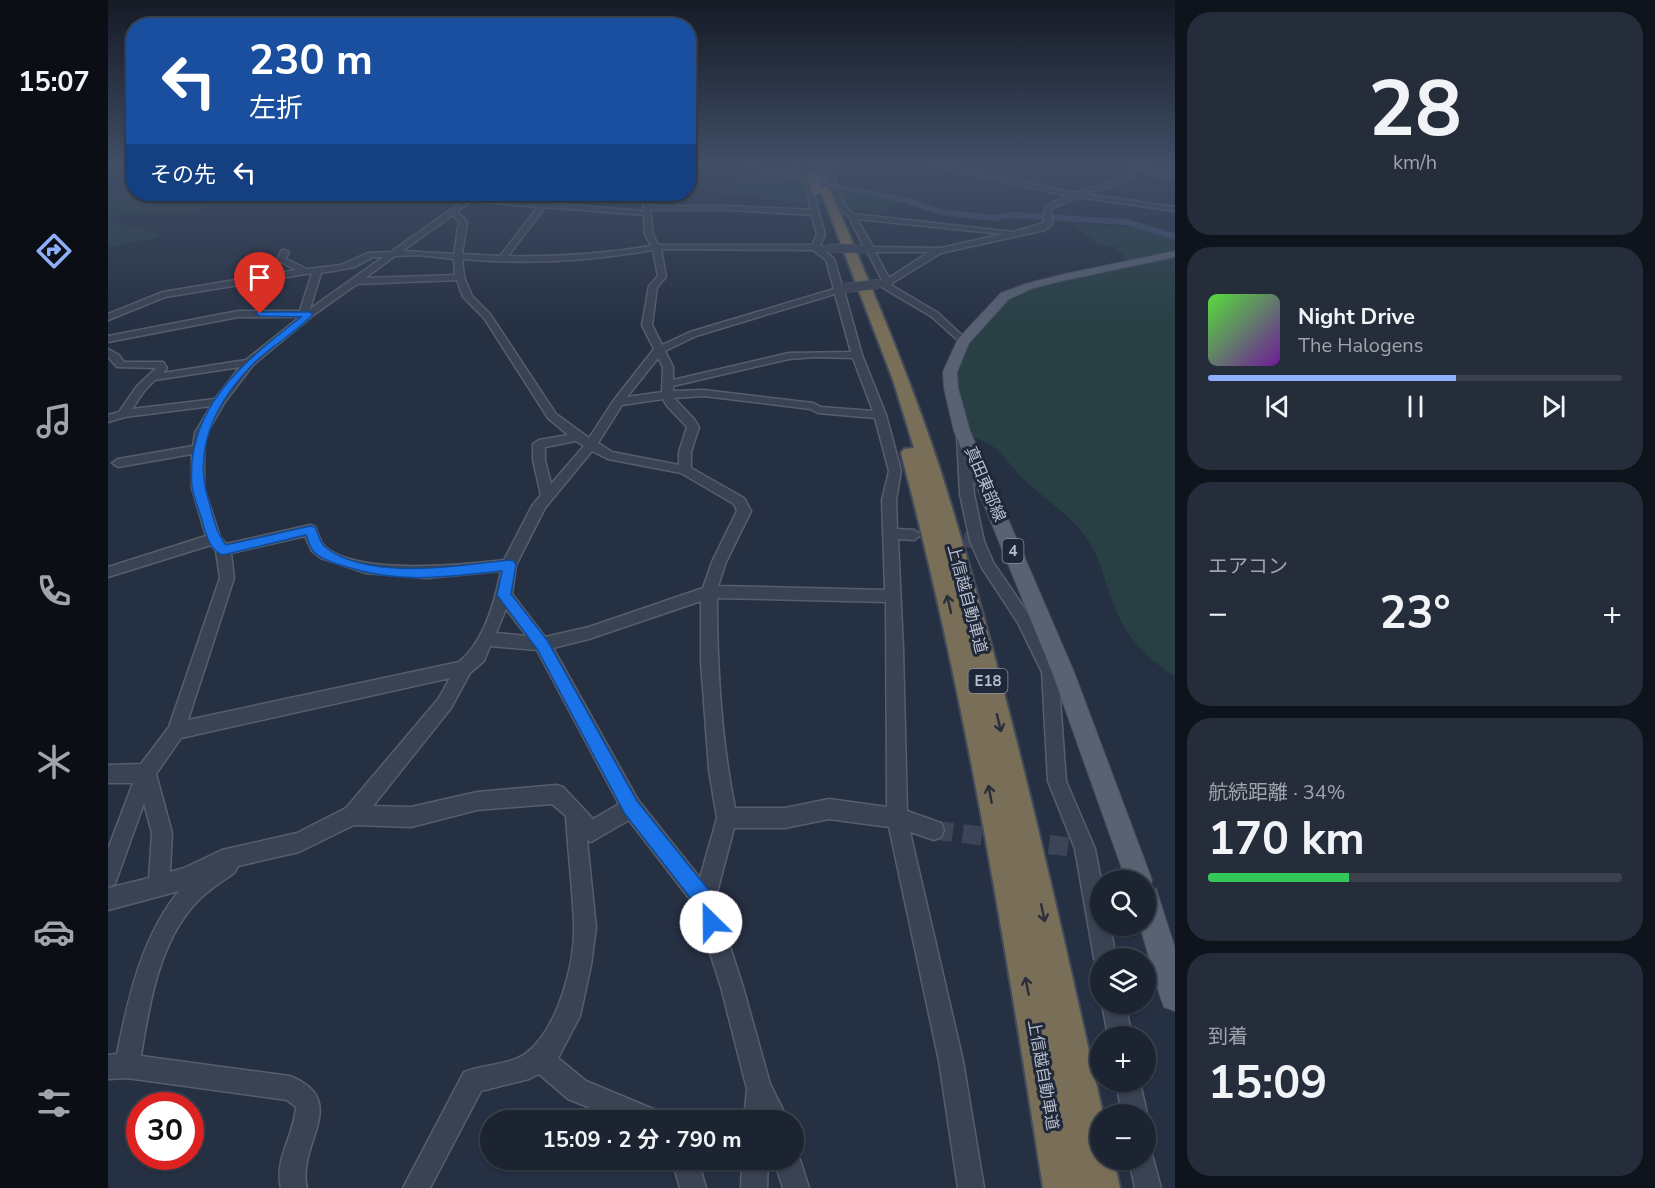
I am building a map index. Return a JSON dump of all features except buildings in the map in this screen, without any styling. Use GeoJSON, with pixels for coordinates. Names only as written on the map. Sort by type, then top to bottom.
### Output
{"type":"FeatureCollection","features":[{"type":"Feature","properties":{"kind":"highway","name":"上信越自動車道"},"geometry":{"type":"LineString","coordinates":[[830,219],[888,381],[943,578],[1005,867],[1063,1188]]}},
{"type":"Feature","properties":{"kind":"highway","name":"上信越自動車道"},"geometry":{"type":"LineString","coordinates":[[833,219],[901,380],[930,468],[962,578],[1030,857],[1100,1188]]}},
{"type":"Feature","properties":{"kind":"main road","name":"真田東部線"},"geometry":{"type":"LineString","coordinates":[[1135,870],[962,431],[951,388],[950,372],[963,342],[990,310],[1005,297],[1017,291],[1086,272],[1175,254]]}},
{"type":"Feature","properties":{"kind":"main road"},"geometry":{"type":"LineString","coordinates":[[1156,932],[1175,996]]}},
{"type":"Feature","properties":{"kind":"street"},"geometry":{"type":"LineString","coordinates":[[108,877],[146,772],[176,731],[227,578],[218,544],[198,488],[198,449],[201,433],[219,402],[249,363],[307,314],[441,219]]}},
{"type":"Feature","properties":{"kind":"street"},"geometry":{"type":"LineString","coordinates":[[461,219],[463,222],[458,257],[460,277],[468,297],[487,316],[511,349],[552,416],[590,446],[608,455],[685,470],[739,501],[744,511],[718,562],[709,592],[710,674],[718,770],[727,818],[704,900]]}},
{"type":"Feature","properties":{"kind":"street"},"geometry":{"type":"LineString","coordinates":[[502,259],[532,219]]}},
{"type":"Feature","properties":{"kind":"street"},"geometry":{"type":"LineString","coordinates":[[648,219],[649,234],[656,247],[662,277],[653,286],[647,325],[668,367],[671,404],[690,421],[693,427],[685,452],[685,470]]}},
{"type":"Feature","properties":{"kind":"street"},"geometry":{"type":"LineString","coordinates":[[815,248],[821,235],[820,219]]}},
{"type":"Feature","properties":{"kind":"street"},"geometry":{"type":"LineString","coordinates":[[853,219],[883,284],[936,315],[963,342]]}},
{"type":"Feature","properties":{"kind":"street"},"geometry":{"type":"LineString","coordinates":[[888,219],[1015,234]]}},
{"type":"Feature","properties":{"kind":"street"},"geometry":{"type":"LineString","coordinates":[[108,899],[187,879],[222,860],[299,842],[353,815],[445,703],[464,668],[478,656],[504,595],[509,565],[531,519],[547,495],[590,446],[618,402],[658,351],[693,334],[841,289],[883,284],[903,275],[922,258],[943,250],[1042,228],[1048,224],[1047,219]]}},
{"type":"Feature","properties":{"kind":"street"},"geometry":{"type":"LineString","coordinates":[[925,223],[932,232]]}},
{"type":"Feature","properties":{"kind":"street"},"geometry":{"type":"LineString","coordinates":[[939,241],[943,250]]}},
{"type":"Feature","properties":{"kind":"street"},"geometry":{"type":"LineString","coordinates":[[108,317],[163,295],[318,269],[341,268],[371,255],[395,253],[502,259],[582,259],[656,247],[943,250]]}},
{"type":"Feature","properties":{"kind":"street"},"geometry":{"type":"LineString","coordinates":[[815,248],[830,259],[841,289],[857,355],[880,415],[895,471],[889,500],[896,649],[897,818],[951,1061],[971,1188]]}},
{"type":"Feature","properties":{"kind":"street"},"geometry":{"type":"LineString","coordinates":[[285,252],[282,260],[305,271]]}},
{"type":"Feature","properties":{"kind":"street"},"geometry":{"type":"LineString","coordinates":[[307,314],[318,269]]}},
{"type":"Feature","properties":{"kind":"street"},"geometry":{"type":"LineString","coordinates":[[356,280],[460,277]]}},
{"type":"Feature","properties":{"kind":"street"},"geometry":{"type":"LineString","coordinates":[[108,339],[238,314],[307,314]]}},
{"type":"Feature","properties":{"kind":"street"},"geometry":{"type":"LineString","coordinates":[[108,352],[116,357],[121,365],[159,364],[162,368],[141,387],[123,414]]}},
{"type":"Feature","properties":{"kind":"street"},"geometry":{"type":"LineString","coordinates":[[618,402],[789,356],[857,355]]}},
{"type":"Feature","properties":{"kind":"street"},"geometry":{"type":"LineString","coordinates":[[155,376],[249,363]]}},
{"type":"Feature","properties":{"kind":"street"},"geometry":{"type":"LineString","coordinates":[[668,389],[813,406],[818,410],[880,415]]}},
{"type":"Feature","properties":{"kind":"street"},"geometry":{"type":"LineString","coordinates":[[108,419],[123,414],[219,402]]}},
{"type":"Feature","properties":{"kind":"street"},"geometry":{"type":"LineString","coordinates":[[962,431],[967,494],[977,541],[987,564],[1056,672],[1057,781],[1085,849],[1103,948]]}},
{"type":"Feature","properties":{"kind":"street"},"geometry":{"type":"LineString","coordinates":[[547,495],[539,460],[539,444],[578,437]]}},
{"type":"Feature","properties":{"kind":"street"},"geometry":{"type":"LineString","coordinates":[[118,463],[198,449]]}},
{"type":"Feature","properties":{"kind":"street"},"geometry":{"type":"LineString","coordinates":[[108,572],[218,544],[310,530],[318,548],[335,559],[367,568],[396,573],[438,573],[509,565]]}},
{"type":"Feature","properties":{"kind":"street"},"geometry":{"type":"LineString","coordinates":[[890,533],[914,535]]}},
{"type":"Feature","properties":{"kind":"street"},"geometry":{"type":"LineString","coordinates":[[486,639],[542,644],[589,633],[709,592],[892,596]]}},
{"type":"Feature","properties":{"kind":"street"},"geometry":{"type":"LineString","coordinates":[[504,595],[542,644],[631,807],[704,900],[732,987],[759,1088],[770,1110]]}},
{"type":"Feature","properties":{"kind":"street"},"geometry":{"type":"LineString","coordinates":[[176,731],[464,668]]}},
{"type":"Feature","properties":{"kind":"street"},"geometry":{"type":"LineString","coordinates":[[108,774],[128,775],[146,772]]}},
{"type":"Feature","properties":{"kind":"street"},"geometry":{"type":"LineString","coordinates":[[146,772],[162,833],[159,885]]}},
{"type":"Feature","properties":{"kind":"street"},"geometry":{"type":"LineString","coordinates":[[353,815],[411,817],[477,801],[556,794],[591,832],[631,807]]}},
{"type":"Feature","properties":{"kind":"street"},"geometry":{"type":"LineString","coordinates":[[727,818],[785,818],[829,810],[897,818],[934,830]]}},
{"type":"Feature","properties":{"kind":"street"},"geometry":{"type":"LineString","coordinates":[[416,1188],[473,1081],[529,1066],[549,1050],[568,1016],[580,965],[585,928],[575,812]]}},
{"type":"Feature","properties":{"kind":"street"},"geometry":{"type":"LineString","coordinates":[[238,856],[187,897],[163,930],[117,1067],[290,1088],[301,1092],[308,1101],[310,1115],[291,1167],[291,1182],[294,1188]]}},
{"type":"Feature","properties":{"kind":"street"},"geometry":{"type":"LineString","coordinates":[[539,1058],[577,1090],[625,1110]]}},
{"type":"Feature","properties":{"kind":"street"},"geometry":{"type":"LineString","coordinates":[[758,1110],[759,1088]]}},
{"type":"Feature","properties":{"kind":"street"},"geometry":{"type":"LineString","coordinates":[[688,1170],[693,1188]]}},
{"type":"Feature","properties":{"kind":"street"},"geometry":{"type":"LineString","coordinates":[[754,1188],[755,1170]]}},
{"type":"Feature","properties":{"kind":"street"},"geometry":{"type":"LineString","coordinates":[[790,1170],[795,1188]]}},
{"type":"Feature","properties":{"kind":"street"},"geometry":{"type":"LineString","coordinates":[[1144,1170],[1148,1188]]}},
{"type":"Feature","properties":{"kind":"green space"},"geometry":{"type":"Polygon","coordinates":[[[108,219],[112,223],[156,232],[160,235],[157,238],[108,247],[108,219]]]}},
{"type":"Feature","properties":{"kind":"green space"},"geometry":{"type":"Polygon","coordinates":[[[1074,224],[1162,229],[1175,234],[1175,677],[1152,660],[1134,641],[1114,606],[1096,555],[1075,524],[1023,479],[995,448],[962,431],[954,360],[963,342],[1017,291],[1129,262],[1114,246],[1098,245],[1074,224]]]}},
{"type":"Feature","properties":{"kind":"waterway"},"geometry":{"type":"LineString","coordinates":[[1084,219],[1126,222],[1175,237]]}},
{"type":"Feature","properties":{"kind":"tunnel"},"geometry":{"type":"LineString","coordinates":[[941,537],[977,541]]}},
{"type":"Feature","properties":{"kind":"tunnel"},"geometry":{"type":"LineString","coordinates":[[934,830],[1085,849]]}},
{"type":"Feature","properties":{"kind":"route"},"geometry":{"type":"LineString","coordinates":[[260,314],[309,314],[249,363],[234,380],[201,433],[198,449],[198,488],[214,539],[223,550],[310,530],[318,548],[335,559],[396,573],[438,573],[509,565],[504,595],[542,644],[631,807],[704,900],[711,922]]}}]}
